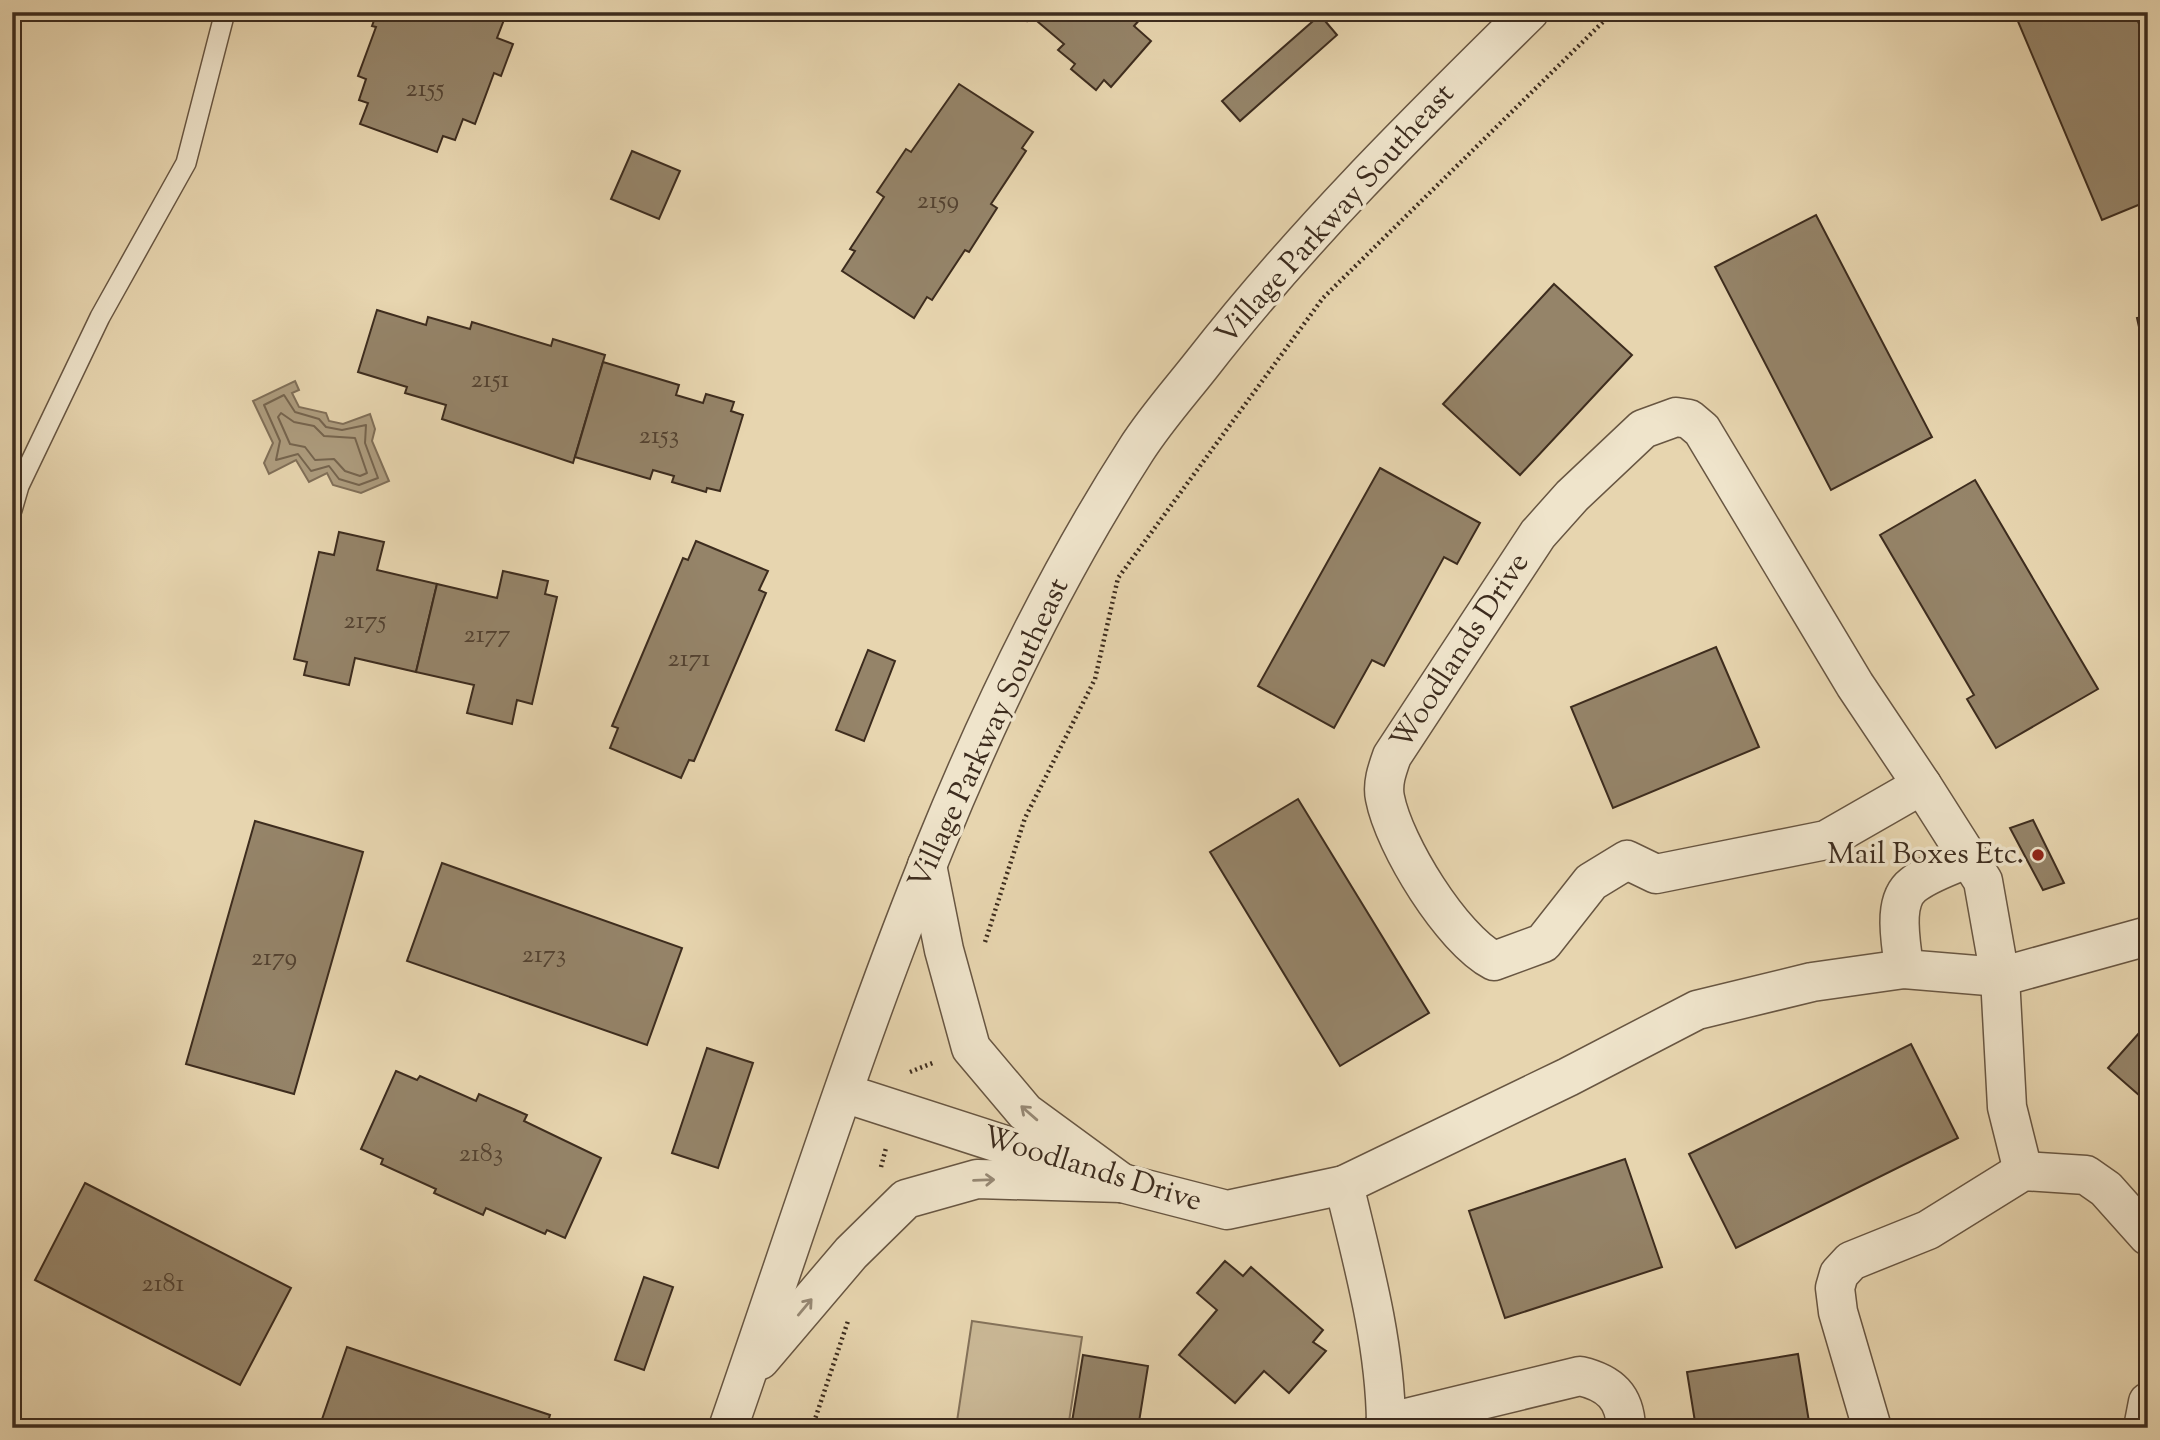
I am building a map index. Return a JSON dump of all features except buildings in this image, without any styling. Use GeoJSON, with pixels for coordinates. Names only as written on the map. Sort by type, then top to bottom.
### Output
{"type":"FeatureCollection","features":[{"type":"Feature","properties":{"kind":"street","name":"Village Parkway Southeast"},"geometry":{"type":"LineString","coordinates":[[728,1428],[844,1093],[927,865],[1041,609],[1138,447],[1262,286],[1402,137],[1529,12]]}},
{"type":"Feature","properties":{"kind":"street","name":"Woodlands Drive"},"geometry":{"type":"LineString","coordinates":[[1922,785],[1826,840],[1656,874],[1627,860],[1591,882],[1543,943],[1494,961],[1480,954],[1444,913],[1411,864],[1385,798],[1384,780],[1392,756],[1405,733],[1483,622],[1538,534],[1572,496],[1643,429],[1676,417],[1689,419],[1702,430],[1855,685],[1922,785],[1983,881],[2000,978],[2007,1107],[2022,1171]]}},
{"type":"Feature","properties":{"kind":"street"},"geometry":{"type":"LineString","coordinates":[[1904,968],[1899,920],[1905,896],[1912,885],[1968,858]]}},
{"type":"Feature","properties":{"kind":"street"},"geometry":{"type":"LineString","coordinates":[[927,865],[944,950],[971,1048],[1025,1112],[1122,1183]]}},
{"type":"Feature","properties":{"kind":"street","name":"Woodlands Drive"},"geometry":{"type":"LineString","coordinates":[[844,1093],[1122,1183],[1227,1210],[1344,1185],[1568,1077],[1697,1010],[1812,982],[1904,968],[2000,978],[2148,936]]}},
{"type":"Feature","properties":{"kind":"street"},"geometry":{"type":"LineString","coordinates":[[1872,1428],[1838,1312],[1835,1288],[1839,1274],[1852,1261],[1928,1230],[2022,1171],[2056,1170],[2086,1175],[2116,1199],[2148,1236]]}},
{"type":"Feature","properties":{"kind":"street"},"geometry":{"type":"LineString","coordinates":[[746,1377],[851,1253],[906,1199],[977,1179],[1122,1183]]}},
{"type":"Feature","properties":{"kind":"street"},"geometry":{"type":"LineString","coordinates":[[1344,1185],[1368,1279],[1386,1385],[1384,1425],[1580,1376],[1597,1380],[1614,1392],[1625,1409],[1626,1428]]}},
{"type":"Feature","properties":{"kind":"street"},"geometry":{"type":"LineString","coordinates":[[2143,1428],[2148,1402]]}},
{"type":"Feature","properties":{"kind":"lane"},"geometry":{"type":"LineString","coordinates":[[12,510],[19,486],[100,317],[186,163],[225,12]]}},
{"type":"Feature","properties":{"kind":"path"},"geometry":{"type":"LineString","coordinates":[[984,947],[1025,818],[1095,679],[1118,578],[1323,298],[1613,12]]}},
{"type":"Feature","properties":{"kind":"path"},"geometry":{"type":"LineString","coordinates":[[812,1428],[850,1317]]}},
{"type":"Feature","properties":{"kind":"shaded area"},"geometry":{"type":"Polygon","coordinates":[[[972,1321],[1082,1337],[1068,1428],[956,1428],[972,1321]]]}},
{"type":"Feature","properties":{"kind":"water"},"geometry":{"type":"Polygon","coordinates":[[[295,381],[299,390],[292,393],[299,407],[326,413],[329,421],[343,424],[370,414],[375,429],[372,441],[389,481],[361,493],[333,485],[327,473],[309,482],[296,460],[269,474],[264,463],[273,443],[253,401],[295,381]]]}},
{"type":"Feature","properties":{"kind":"place","name":"Mail Boxes Etc."},"geometry":{"type":"Point","coordinates":[2038,855]}}]}
